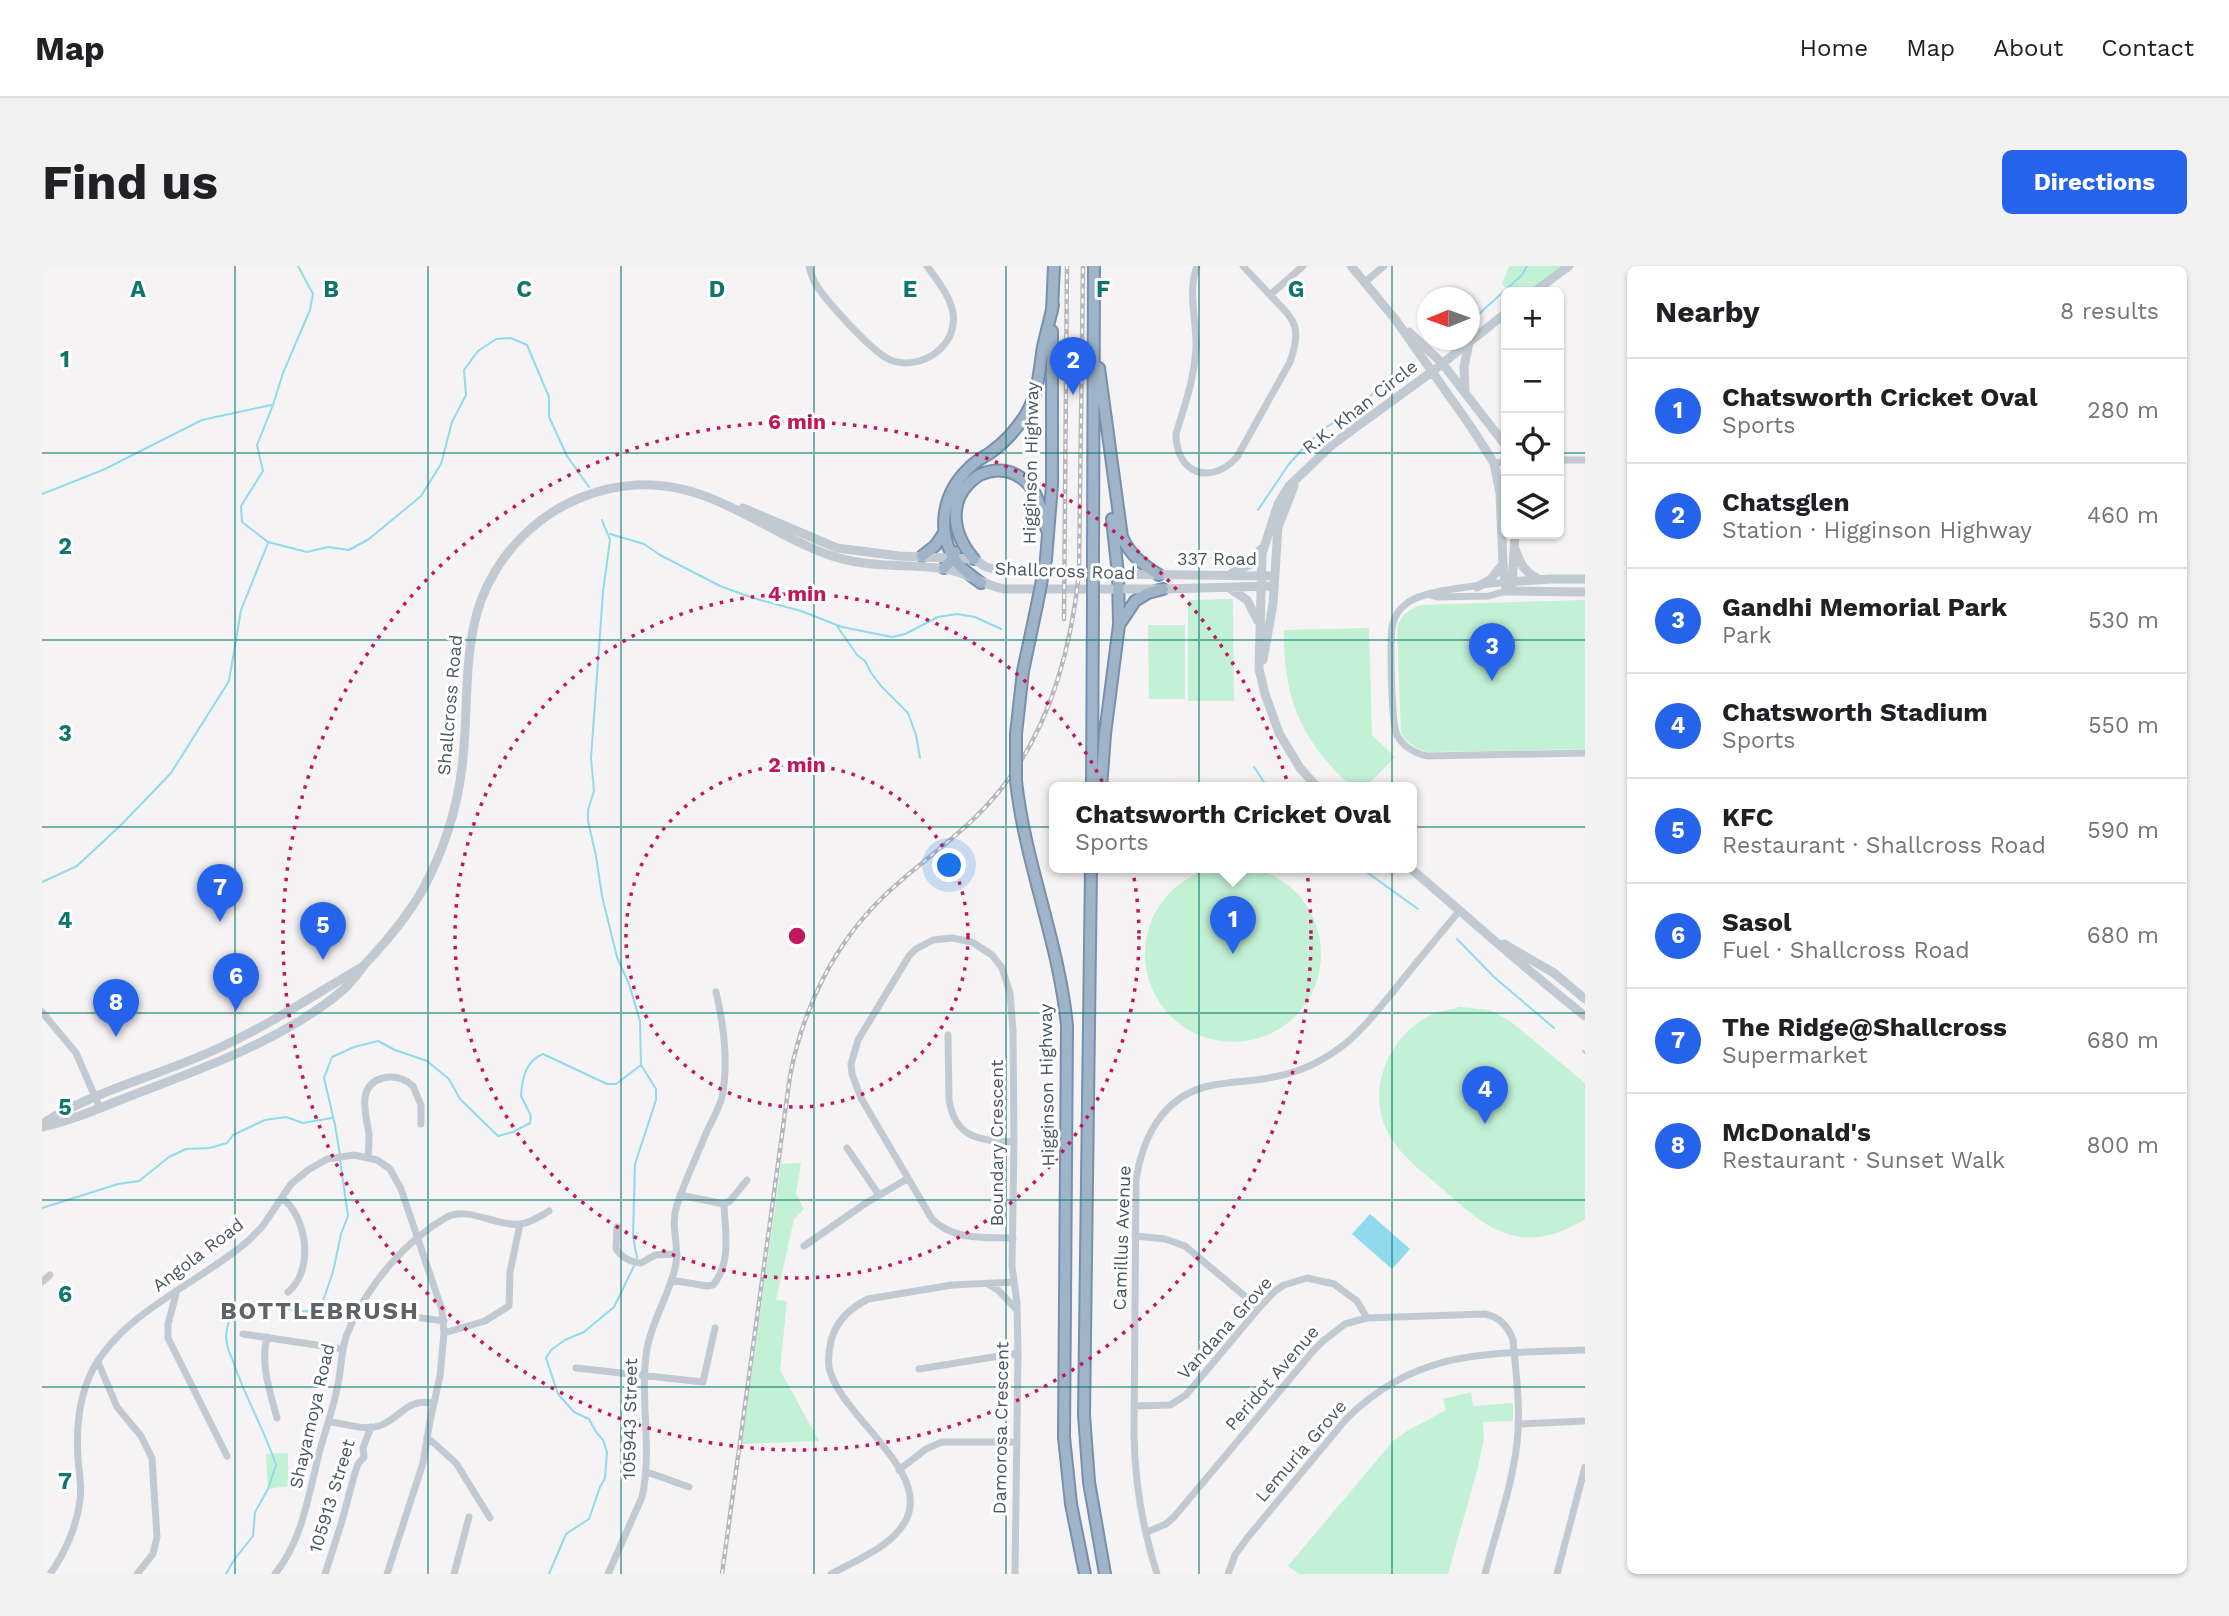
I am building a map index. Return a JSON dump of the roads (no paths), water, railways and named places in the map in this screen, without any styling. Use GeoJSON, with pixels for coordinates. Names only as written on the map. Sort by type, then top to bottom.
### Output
{"type":"FeatureCollection","features":[{"type":"Feature","properties":{"kind":"highway","name":"Higginson Highway"},"geometry":{"type":"LineString","coordinates":[[1054,266],[1049,536],[1023,671],[1016,734],[1016,781],[1025,834],[1062,983],[1067,1026],[1064,1437],[1071,1504],[1085,1574]]}},
{"type":"Feature","properties":{"kind":"highway"},"geometry":{"type":"LineString","coordinates":[[1092,782],[1094,266]]}},
{"type":"Feature","properties":{"kind":"highway"},"geometry":{"type":"LineString","coordinates":[[981,583],[961,567],[954,557],[944,533],[945,510],[954,486],[971,465],[995,449],[1025,416],[1034,398],[1053,305]]}},
{"type":"Feature","properties":{"kind":"highway"},"geometry":{"type":"LineString","coordinates":[[1093,313],[1122,537],[1132,555],[1159,575]]}},
{"type":"Feature","properties":{"kind":"highway"},"geometry":{"type":"LineString","coordinates":[[1101,782],[1119,625],[1118,574],[1108,480],[1109,451]]}},
{"type":"Feature","properties":{"kind":"highway"},"geometry":{"type":"LineString","coordinates":[[944,568],[954,557],[956,506],[963,491],[980,475],[1001,472],[1015,475],[1032,489],[1049,536]]}},
{"type":"Feature","properties":{"kind":"highway"},"geometry":{"type":"LineString","coordinates":[[957,532],[974,559]]}},
{"type":"Feature","properties":{"kind":"highway"},"geometry":{"type":"LineString","coordinates":[[922,556],[935,546],[944,533]]}},
{"type":"Feature","properties":{"kind":"highway"},"geometry":{"type":"LineString","coordinates":[[1119,625],[1135,601],[1148,593],[1163,589]]}},
{"type":"Feature","properties":{"kind":"highway"},"geometry":{"type":"LineString","coordinates":[[1093,873],[1084,1415],[1089,1482],[1105,1574]]}},
{"type":"Feature","properties":{"kind":"street"},"geometry":{"type":"LineString","coordinates":[[809,266],[815,282],[830,303],[874,349],[884,358],[904,364],[933,356],[946,343],[952,330],[953,309],[927,266]]}},
{"type":"Feature","properties":{"kind":"street"},"geometry":{"type":"LineString","coordinates":[[1197,266],[1192,289],[1196,344],[1193,379],[1179,424],[1176,444],[1185,465],[1198,472],[1220,471],[1237,457],[1290,362],[1296,337],[1290,314],[1243,266]]}},
{"type":"Feature","properties":{"kind":"street"},"geometry":{"type":"LineString","coordinates":[[1270,295],[1303,266]]}},
{"type":"Feature","properties":{"kind":"street"},"geometry":{"type":"LineString","coordinates":[[1351,266],[1433,371],[1494,463],[1500,494],[1503,565],[1509,586]]}},
{"type":"Feature","properties":{"kind":"street"},"geometry":{"type":"LineString","coordinates":[[1365,282],[1384,266]]}},
{"type":"Feature","properties":{"kind":"street"},"geometry":{"type":"LineString","coordinates":[[1541,287],[1569,266]]}},
{"type":"Feature","properties":{"kind":"street","name":"R.K. Khan Circle"},"geometry":{"type":"LineString","coordinates":[[1480,333],[1501,317]]}},
{"type":"Feature","properties":{"kind":"street"},"geometry":{"type":"LineString","coordinates":[[1395,319],[1443,363],[1501,439]]}},
{"type":"Feature","properties":{"kind":"street","name":"R.K. Khan Circle"},"geometry":{"type":"LineString","coordinates":[[1313,782],[1300,768],[1271,714],[1258,659],[1261,575],[1264,544],[1270,523],[1283,494],[1299,475],[1333,444],[1459,350]]}},
{"type":"Feature","properties":{"kind":"street"},"geometry":{"type":"LineString","coordinates":[[1465,391],[1464,359],[1467,350]]}},
{"type":"Feature","properties":{"kind":"street"},"geometry":{"type":"LineString","coordinates":[[1564,460],[1585,460]]}},
{"type":"Feature","properties":{"kind":"street"},"geometry":{"type":"LineString","coordinates":[[1494,463],[1501,462]]}},
{"type":"Feature","properties":{"kind":"street","name":"R.K. Khan Circle"},"geometry":{"type":"LineString","coordinates":[[1262,678],[1273,604],[1280,520],[1299,475]]}},
{"type":"Feature","properties":{"kind":"street","name":"Shallcross Road"},"geometry":{"type":"LineString","coordinates":[[42,1126],[100,1108],[190,1074],[260,1042],[343,990],[391,935],[409,911],[438,858],[456,803],[462,768],[473,626],[489,582],[515,543],[540,520],[560,507],[619,487],[675,487],[701,493],[732,506],[797,541],[837,557],[884,566],[944,568],[1004,589],[1163,589]]}},
{"type":"Feature","properties":{"kind":"street","name":"Shallcross Road"},"geometry":{"type":"LineString","coordinates":[[732,506],[751,510],[838,548],[899,556],[974,559],[986,567],[1009,573],[1159,575]]}},
{"type":"Feature","properties":{"kind":"street"},"geometry":{"type":"LineString","coordinates":[[1509,586],[1515,539]]}},
{"type":"Feature","properties":{"kind":"street"},"geometry":{"type":"LineString","coordinates":[[1224,575],[1246,568],[1255,560],[1264,544]]}},
{"type":"Feature","properties":{"kind":"street"},"geometry":{"type":"LineString","coordinates":[[1514,547],[1521,566],[1530,575],[1540,579]]}},
{"type":"Feature","properties":{"kind":"street"},"geometry":{"type":"LineString","coordinates":[[1477,587],[1490,580],[1503,565]]}},
{"type":"Feature","properties":{"kind":"street","name":"337 Road"},"geometry":{"type":"LineString","coordinates":[[1159,575],[1275,576]]}},
{"type":"Feature","properties":{"kind":"street"},"geometry":{"type":"LineString","coordinates":[[1430,595],[1489,596],[1509,586],[1540,579],[1585,579]]}},
{"type":"Feature","properties":{"kind":"street","name":"337 Road"},"geometry":{"type":"LineString","coordinates":[[1163,589],[1274,586]]}},
{"type":"Feature","properties":{"kind":"street"},"geometry":{"type":"LineString","coordinates":[[1585,592],[1509,586],[1443,591],[1417,597],[1406,603],[1392,626],[1395,732],[1404,744],[1419,754],[1437,756],[1585,753]]}},
{"type":"Feature","properties":{"kind":"street"},"geometry":{"type":"LineString","coordinates":[[1228,588],[1247,600],[1259,626]]}},
{"type":"Feature","properties":{"kind":"street"},"geometry":{"type":"LineString","coordinates":[[1416,873],[1585,1016]]}},
{"type":"Feature","properties":{"kind":"street","name":"Camillus Avenue"},"geometry":{"type":"LineString","coordinates":[[1157,1574],[1136,1475],[1134,1406],[1136,1181],[1142,1150],[1152,1128],[1171,1107],[1194,1091],[1207,1086],[1273,1077],[1300,1070],[1342,1047],[1368,1022],[1460,910]]}},
{"type":"Feature","properties":{"kind":"street","name":"Boundary Crescent"},"geometry":{"type":"LineString","coordinates":[[952,938],[972,942],[998,961],[1010,993],[1013,1031],[1013,1238],[969,1237],[946,1231],[924,1210],[907,1179],[857,1089],[852,1074],[852,1054],[868,1021],[902,965],[916,949],[933,940],[952,938]]}},
{"type":"Feature","properties":{"kind":"street"},"geometry":{"type":"LineString","coordinates":[[1496,940],[1541,965],[1585,999]]}},
{"type":"Feature","properties":{"kind":"street","name":"Shallcross Road"},"geometry":{"type":"LineString","coordinates":[[42,1126],[94,1096],[227,1045],[271,1022],[365,965]]}},
{"type":"Feature","properties":{"kind":"street","name":"105943 Street"},"geometry":{"type":"LineString","coordinates":[[608,1574],[642,1497],[647,1472],[644,1431],[645,1377],[649,1341],[671,1280],[677,1254],[673,1222],[680,1195],[722,1098],[725,1067],[724,1029],[716,992]]}},
{"type":"Feature","properties":{"kind":"street"},"geometry":{"type":"LineString","coordinates":[[42,1012],[76,1053],[100,1108]]}},
{"type":"Feature","properties":{"kind":"street"},"geometry":{"type":"LineString","coordinates":[[948,1035],[948,1100],[957,1124],[974,1138],[1014,1142]]}},
{"type":"Feature","properties":{"kind":"street"},"geometry":{"type":"LineString","coordinates":[[387,1574],[423,1463],[440,1376],[444,1321],[430,1273],[394,1174],[368,1156],[369,1139],[363,1102],[368,1090],[377,1080],[395,1076],[413,1086],[421,1105],[421,1124]]}},
{"type":"Feature","properties":{"kind":"street"},"geometry":{"type":"LineString","coordinates":[[847,1148],[880,1195]]}},
{"type":"Feature","properties":{"kind":"street","name":"Angola Road"},"geometry":{"type":"LineString","coordinates":[[50,1574],[69,1539],[77,1515],[81,1487],[77,1446],[79,1415],[85,1389],[99,1362],[124,1331],[146,1312],[248,1241],[291,1184],[308,1170],[338,1156],[368,1156]]}},
{"type":"Feature","properties":{"kind":"street"},"geometry":{"type":"LineString","coordinates":[[804,1246],[907,1179]]}},
{"type":"Feature","properties":{"kind":"street"},"geometry":{"type":"LineString","coordinates":[[680,1195],[724,1204],[730,1201],[747,1180]]}},
{"type":"Feature","properties":{"kind":"street"},"geometry":{"type":"LineString","coordinates":[[282,1198],[289,1204],[299,1222],[304,1249],[300,1279],[288,1293]]}},
{"type":"Feature","properties":{"kind":"street"},"geometry":{"type":"LineString","coordinates":[[671,1280],[707,1286],[715,1283],[727,1243],[724,1204]]}},
{"type":"Feature","properties":{"kind":"street"},"geometry":{"type":"LineString","coordinates":[[444,1333],[485,1321],[509,1306],[510,1272],[520,1224],[549,1211]]}},
{"type":"Feature","properties":{"kind":"street","name":"Shayamoya Road"},"geometry":{"type":"LineString","coordinates":[[275,1574],[290,1552],[307,1507],[350,1325],[376,1282],[407,1247],[446,1218],[457,1215],[520,1224]]}},
{"type":"Feature","properties":{"kind":"street"},"geometry":{"type":"LineString","coordinates":[[617,1227],[616,1249],[633,1262],[641,1263],[655,1255],[677,1254]]}},
{"type":"Feature","properties":{"kind":"street"},"geometry":{"type":"LineString","coordinates":[[1135,1236],[1165,1239],[1185,1246],[1259,1308]]}},
{"type":"Feature","properties":{"kind":"street","name":"Damorosa Crescent"},"geometry":{"type":"LineString","coordinates":[[1013,1238],[1012,1266],[1018,1353],[1015,1574]]}},
{"type":"Feature","properties":{"kind":"street"},"geometry":{"type":"LineString","coordinates":[[42,1282],[50,1275]]}},
{"type":"Feature","properties":{"kind":"street","name":"Vandana Grove"},"geometry":{"type":"LineString","coordinates":[[1134,1406],[1170,1405],[1186,1395],[1259,1308],[1284,1284],[1307,1278],[1334,1284],[1357,1301],[1367,1318]]}},
{"type":"Feature","properties":{"kind":"street"},"geometry":{"type":"LineString","coordinates":[[831,1574],[892,1538],[903,1526],[909,1512],[910,1498],[909,1489],[899,1470],[832,1377],[828,1354],[837,1323],[849,1311],[868,1299],[952,1285],[1014,1282]]}},
{"type":"Feature","properties":{"kind":"street"},"geometry":{"type":"LineString","coordinates":[[988,1284],[998,1290],[1017,1310]]}},
{"type":"Feature","properties":{"kind":"street"},"geometry":{"type":"LineString","coordinates":[[176,1293],[168,1324],[168,1338],[228,1457]]}},
{"type":"Feature","properties":{"kind":"street"},"geometry":{"type":"LineString","coordinates":[[407,1316],[444,1321]]}},
{"type":"Feature","properties":{"kind":"street","name":"Peridot Avenue"},"geometry":{"type":"LineString","coordinates":[[1147,1532],[1166,1524],[1174,1517],[1323,1340],[1345,1324],[1367,1318],[1492,1316],[1510,1330],[1514,1353],[1518,1439],[1512,1473],[1485,1574]]}},
{"type":"Feature","properties":{"kind":"street"},"geometry":{"type":"LineString","coordinates":[[576,1368],[701,1382],[705,1380],[709,1348],[715,1328]]}},
{"type":"Feature","properties":{"kind":"street"},"geometry":{"type":"LineString","coordinates":[[243,1334],[343,1349]]}},
{"type":"Feature","properties":{"kind":"street"},"geometry":{"type":"LineString","coordinates":[[267,1337],[264,1347],[266,1374],[277,1418]]}},
{"type":"Feature","properties":{"kind":"street","name":"Lemuria Grove"},"geometry":{"type":"LineString","coordinates":[[1228,1574],[1248,1536],[1347,1418],[1375,1394],[1409,1374],[1459,1357],[1585,1350]]}},
{"type":"Feature","properties":{"kind":"street"},"geometry":{"type":"LineString","coordinates":[[919,1369],[1018,1353]]}},
{"type":"Feature","properties":{"kind":"street"},"geometry":{"type":"LineString","coordinates":[[99,1362],[117,1407],[141,1436],[152,1458],[157,1537],[153,1554],[137,1574]]}},
{"type":"Feature","properties":{"kind":"street"},"geometry":{"type":"LineString","coordinates":[[329,1422],[371,1427],[387,1422],[412,1403],[433,1403]]}},
{"type":"Feature","properties":{"kind":"street"},"geometry":{"type":"LineString","coordinates":[[1518,1424],[1585,1421]]}},
{"type":"Feature","properties":{"kind":"street","name":"105913 Street"},"geometry":{"type":"LineString","coordinates":[[325,1574],[358,1464],[364,1457],[363,1448],[371,1427]]}},
{"type":"Feature","properties":{"kind":"street"},"geometry":{"type":"LineString","coordinates":[[427,1437],[456,1463],[489,1518]]}},
{"type":"Feature","properties":{"kind":"street"},"geometry":{"type":"LineString","coordinates":[[899,1470],[926,1449],[942,1442],[1017,1442]]}},
{"type":"Feature","properties":{"kind":"street"},"geometry":{"type":"LineString","coordinates":[[1557,1574],[1585,1467]]}},
{"type":"Feature","properties":{"kind":"street"},"geometry":{"type":"LineString","coordinates":[[647,1472],[689,1487]]}},
{"type":"Feature","properties":{"kind":"street"},"geometry":{"type":"LineString","coordinates":[[454,1574],[469,1517]]}},
{"type":"Feature","properties":{"kind":"water"},"geometry":{"type":"Polygon","coordinates":[[[1370,1214],[1410,1249],[1392,1269],[1352,1234],[1370,1214]]]}},
{"type":"Feature","properties":{"kind":"waterway"},"geometry":{"type":"LineString","coordinates":[[298,266],[313,294],[310,310],[283,373],[257,445],[263,471],[241,506],[242,522],[268,542],[307,552],[328,547],[349,550],[369,539],[421,496],[441,464],[452,422],[466,395],[464,370],[478,351],[496,339],[511,338],[527,345],[549,397],[549,417],[567,456],[589,487]]}},
{"type":"Feature","properties":{"kind":"waterway"},"geometry":{"type":"LineString","coordinates":[[1480,313],[1522,275],[1527,266]]}},
{"type":"Feature","properties":{"kind":"waterway"},"geometry":{"type":"LineString","coordinates":[[1258,510],[1289,464],[1308,443],[1325,428],[1355,409],[1407,365]]}},
{"type":"Feature","properties":{"kind":"waterway"},"geometry":{"type":"LineString","coordinates":[[42,494],[105,469],[202,420],[271,405]]}},
{"type":"Feature","properties":{"kind":"waterway"},"geometry":{"type":"LineString","coordinates":[[602,520],[610,540],[603,592],[591,758],[594,791],[588,810],[588,821],[617,957],[629,984],[640,1021],[641,1065],[656,1089],[656,1100],[635,1164],[633,1236],[637,1258]]}},
{"type":"Feature","properties":{"kind":"waterway"},"geometry":{"type":"LineString","coordinates":[[610,534],[644,544],[720,586],[801,611],[842,627],[892,637],[905,634],[938,617],[957,614],[975,617],[1001,629]]}},
{"type":"Feature","properties":{"kind":"waterway"},"geometry":{"type":"LineString","coordinates":[[42,882],[77,866],[171,773],[229,681],[241,610],[268,543]]}},
{"type":"Feature","properties":{"kind":"waterway"},"geometry":{"type":"LineString","coordinates":[[837,626],[881,686],[908,713],[920,758]]}},
{"type":"Feature","properties":{"kind":"waterway"},"geometry":{"type":"LineString","coordinates":[[1254,767],[1264,782]]}},
{"type":"Feature","properties":{"kind":"waterway"},"geometry":{"type":"LineString","coordinates":[[1368,873],[1418,909]]}},
{"type":"Feature","properties":{"kind":"waterway"},"geometry":{"type":"LineString","coordinates":[[1457,939],[1494,977],[1554,1028]]}},
{"type":"Feature","properties":{"kind":"waterway"},"geometry":{"type":"LineString","coordinates":[[340,1155],[324,1078],[332,1057],[354,1047],[378,1041],[427,1061],[449,1079],[460,1099],[498,1136],[530,1123],[531,1116],[521,1096],[522,1082],[529,1065],[543,1054],[607,1084],[616,1084],[641,1065]]}},
{"type":"Feature","properties":{"kind":"waterway"},"geometry":{"type":"LineString","coordinates":[[42,1208],[118,1184],[139,1181],[169,1157],[186,1149],[210,1148],[227,1143],[233,1135],[265,1120],[286,1117],[303,1123],[332,1118]]}},
{"type":"Feature","properties":{"kind":"waterway"},"geometry":{"type":"LineString","coordinates":[[226,1574],[253,1536],[255,1512],[268,1489],[276,1465],[229,1352],[226,1338],[228,1326],[237,1310],[247,1304],[266,1303],[301,1311],[321,1307],[348,1216],[340,1160]]}},
{"type":"Feature","properties":{"kind":"waterway"},"geometry":{"type":"LineString","coordinates":[[549,1574],[566,1534],[589,1519],[605,1478],[607,1452],[603,1440],[589,1419],[574,1412],[558,1394],[546,1358],[551,1350],[584,1332],[614,1307],[634,1266]]}},
{"type":"Feature","properties":{"kind":"railway"},"geometry":{"type":"LineString","coordinates":[[1064,619],[1067,266]]}},
{"type":"Feature","properties":{"kind":"railway"},"geometry":{"type":"LineString","coordinates":[[722,1574],[790,1076],[803,1026],[823,978],[866,915],[884,896],[974,818],[1001,789],[1033,740],[1064,659],[1079,573],[1083,266]]}},
{"type":"Feature","properties":{"kind":"place","name":"Chatsglen"},"geometry":{"type":"Point","coordinates":[1073,395]}},
{"type":"Feature","properties":{"kind":"place","name":"Gandhi Memorial Park"},"geometry":{"type":"Point","coordinates":[1492,681]}},
{"type":"Feature","properties":{"kind":"place","name":"The Ridge@Shallcross"},"geometry":{"type":"Point","coordinates":[220,922]}},
{"type":"Feature","properties":{"kind":"place","name":"Chatsworth Cricket Oval"},"geometry":{"type":"Point","coordinates":[1233,954]}},
{"type":"Feature","properties":{"kind":"place","name":"KFC"},"geometry":{"type":"Point","coordinates":[323,960]}},
{"type":"Feature","properties":{"kind":"place","name":"Sasol"},"geometry":{"type":"Point","coordinates":[236,1011]}},
{"type":"Feature","properties":{"kind":"place","name":"McDonald's"},"geometry":{"type":"Point","coordinates":[116,1037]}},
{"type":"Feature","properties":{"kind":"place","name":"Chatsworth Stadium"},"geometry":{"type":"Point","coordinates":[1485,1124]}},
{"type":"Feature","properties":{"kind":"district","name":"BOTTLEBRUSH"},"geometry":{"type":"Point","coordinates":[320,1311]}}]}
